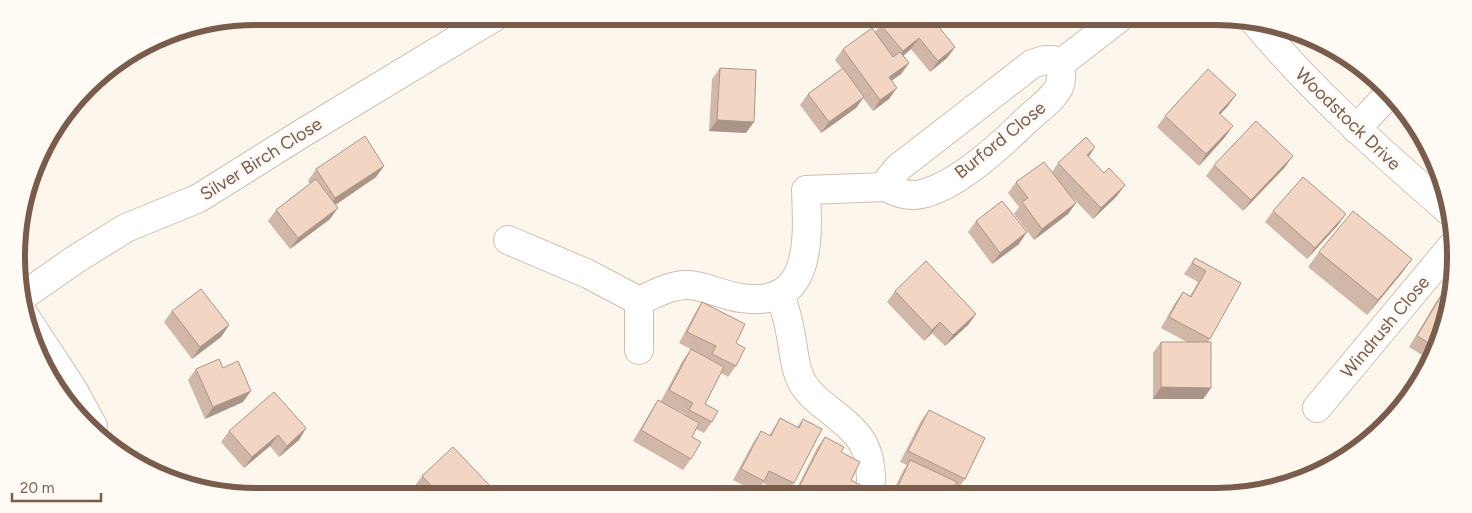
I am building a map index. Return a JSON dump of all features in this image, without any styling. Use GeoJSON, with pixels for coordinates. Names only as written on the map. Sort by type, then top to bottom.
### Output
{"type":"FeatureCollection","features":[{"type":"Feature","properties":{"kind":"street","name":"Silver Birch Close"},"geometry":{"type":"LineString","coordinates":[[28,293],[126,228],[199,198],[481,25]]}},
{"type":"Feature","properties":{"kind":"street"},"geometry":{"type":"LineString","coordinates":[[886,187],[889,179],[898,168],[1032,64],[1053,60],[1060,64],[1110,25]]}},
{"type":"Feature","properties":{"kind":"street","name":"Woodstock Drive"},"geometry":{"type":"LineString","coordinates":[[1261,29],[1282,55],[1356,129],[1441,204]]}},
{"type":"Feature","properties":{"kind":"street","name":"Burford Close"},"geometry":{"type":"LineString","coordinates":[[780,294],[789,288],[802,267],[806,251],[806,190],[886,187],[904,194],[921,194],[939,188],[965,173],[1015,132],[1051,98],[1062,78],[1060,64]]}},
{"type":"Feature","properties":{"kind":"street"},"geometry":{"type":"LineString","coordinates":[[1356,129],[1385,99]]}},
{"type":"Feature","properties":{"kind":"street"},"geometry":{"type":"LineString","coordinates":[[508,240],[588,274],[638,301]]}},
{"type":"Feature","properties":{"kind":"street","name":"Windrush Close"},"geometry":{"type":"LineString","coordinates":[[1317,408],[1447,252]]}},
{"type":"Feature","properties":{"kind":"street"},"geometry":{"type":"LineString","coordinates":[[638,301],[672,286],[690,285],[742,298],[761,299],[780,294],[790,330],[799,376],[816,400],[853,429],[861,440],[868,452],[871,463],[871,480]]}},
{"type":"Feature","properties":{"kind":"street"},"geometry":{"type":"LineString","coordinates":[[638,301],[639,350]]}},
{"type":"Feature","properties":{"kind":"street"},"geometry":{"type":"LineString","coordinates":[[42,342],[86,413]]}},
{"type":"Feature","properties":{"kind":"building"},"geometry":{"type":"Polygon","coordinates":[[[881,25],[937,25],[955,47],[938,61],[919,38],[903,51],[881,25]]]}},
{"type":"Feature","properties":{"kind":"building"},"geometry":{"type":"Polygon","coordinates":[[[872,28],[893,57],[900,52],[909,63],[889,77],[897,88],[880,100],[843,49],[872,28]]]}},
{"type":"Feature","properties":{"kind":"building"},"geometry":{"type":"Polygon","coordinates":[[[720,68],[756,70],[754,122],[717,120],[720,68]]]}},
{"type":"Feature","properties":{"kind":"building"},"geometry":{"type":"Polygon","coordinates":[[[843,68],[864,97],[829,122],[808,94],[843,68]]]}},
{"type":"Feature","properties":{"kind":"building"},"geometry":{"type":"Polygon","coordinates":[[[1208,69],[1236,95],[1219,113],[1233,126],[1206,154],[1165,116],[1208,69]]]}},
{"type":"Feature","properties":{"kind":"building"},"geometry":{"type":"Polygon","coordinates":[[[1256,121],[1293,156],[1251,200],[1214,165],[1256,121]]]}},
{"type":"Feature","properties":{"kind":"building"},"geometry":{"type":"Polygon","coordinates":[[[365,136],[384,166],[335,198],[316,169],[365,136]]]}},
{"type":"Feature","properties":{"kind":"building"},"geometry":{"type":"Polygon","coordinates":[[[1086,137],[1095,147],[1087,155],[1104,173],[1109,168],[1125,185],[1101,208],[1058,163],[1086,137]]]}},
{"type":"Feature","properties":{"kind":"building"},"geometry":{"type":"Polygon","coordinates":[[[1044,162],[1076,203],[1042,229],[1022,202],[1028,198],[1016,182],[1044,162]]]}},
{"type":"Feature","properties":{"kind":"building"},"geometry":{"type":"Polygon","coordinates":[[[1303,177],[1346,214],[1315,248],[1273,211],[1303,177]]]}},
{"type":"Feature","properties":{"kind":"building"},"geometry":{"type":"Polygon","coordinates":[[[316,179],[338,208],[298,238],[276,210],[316,179]]]}},
{"type":"Feature","properties":{"kind":"building"},"geometry":{"type":"Polygon","coordinates":[[[1002,201],[1027,232],[1000,253],[976,221],[1002,201]]]}},
{"type":"Feature","properties":{"kind":"building"},"geometry":{"type":"Polygon","coordinates":[[[1353,211],[1412,259],[1378,300],[1319,252],[1353,211]]]}},
{"type":"Feature","properties":{"kind":"building"},"geometry":{"type":"Polygon","coordinates":[[[1195,258],[1241,283],[1210,339],[1169,317],[1183,292],[1191,297],[1206,271],[1192,263],[1195,258]]]}},
{"type":"Feature","properties":{"kind":"building"},"geometry":{"type":"Polygon","coordinates":[[[926,261],[976,314],[953,335],[940,322],[932,330],[895,291],[926,261]]]}},
{"type":"Feature","properties":{"kind":"building"},"geometry":{"type":"Polygon","coordinates":[[[201,289],[229,325],[200,347],[172,311],[201,289]]]}},
{"type":"Feature","properties":{"kind":"building"},"geometry":{"type":"Polygon","coordinates":[[[1444,291],[1443,302],[1430,343],[1417,336],[1444,291]]]}},
{"type":"Feature","properties":{"kind":"building"},"geometry":{"type":"Polygon","coordinates":[[[702,302],[745,324],[736,343],[745,348],[736,366],[712,354],[716,346],[687,332],[702,302]]]}},
{"type":"Feature","properties":{"kind":"building"},"geometry":{"type":"Polygon","coordinates":[[[1161,342],[1211,342],[1211,388],[1161,387],[1161,342]]]}},
{"type":"Feature","properties":{"kind":"building"},"geometry":{"type":"Polygon","coordinates":[[[691,349],[724,367],[705,404],[718,411],[712,422],[689,410],[693,403],[669,390],[691,349]]]}},
{"type":"Feature","properties":{"kind":"building"},"geometry":{"type":"Polygon","coordinates":[[[219,359],[223,368],[238,361],[251,391],[213,407],[196,369],[219,359]]]}},
{"type":"Feature","properties":{"kind":"building"},"geometry":{"type":"Polygon","coordinates":[[[274,392],[306,428],[287,446],[278,435],[252,457],[229,431],[274,392]]]}},
{"type":"Feature","properties":{"kind":"building"},"geometry":{"type":"Polygon","coordinates":[[[658,400],[699,423],[692,437],[701,442],[691,459],[641,430],[658,400]]]}},
{"type":"Feature","properties":{"kind":"building"},"geometry":{"type":"Polygon","coordinates":[[[929,410],[985,438],[965,479],[908,451],[929,410]]]}},
{"type":"Feature","properties":{"kind":"building"},"geometry":{"type":"Polygon","coordinates":[[[780,418],[799,428],[803,419],[822,429],[794,483],[769,471],[764,481],[741,469],[761,431],[771,436],[780,418]]]}},
{"type":"Feature","properties":{"kind":"building"},"geometry":{"type":"Polygon","coordinates":[[[825,437],[844,447],[841,452],[860,462],[851,480],[862,486],[861,488],[799,488],[825,437]]]}},
{"type":"Feature","properties":{"kind":"building"},"geometry":{"type":"Polygon","coordinates":[[[453,447],[492,488],[433,488],[422,476],[453,447]]]}},
{"type":"Feature","properties":{"kind":"building"},"geometry":{"type":"Polygon","coordinates":[[[910,460],[957,482],[954,488],[897,488],[910,460]]]}}]}
